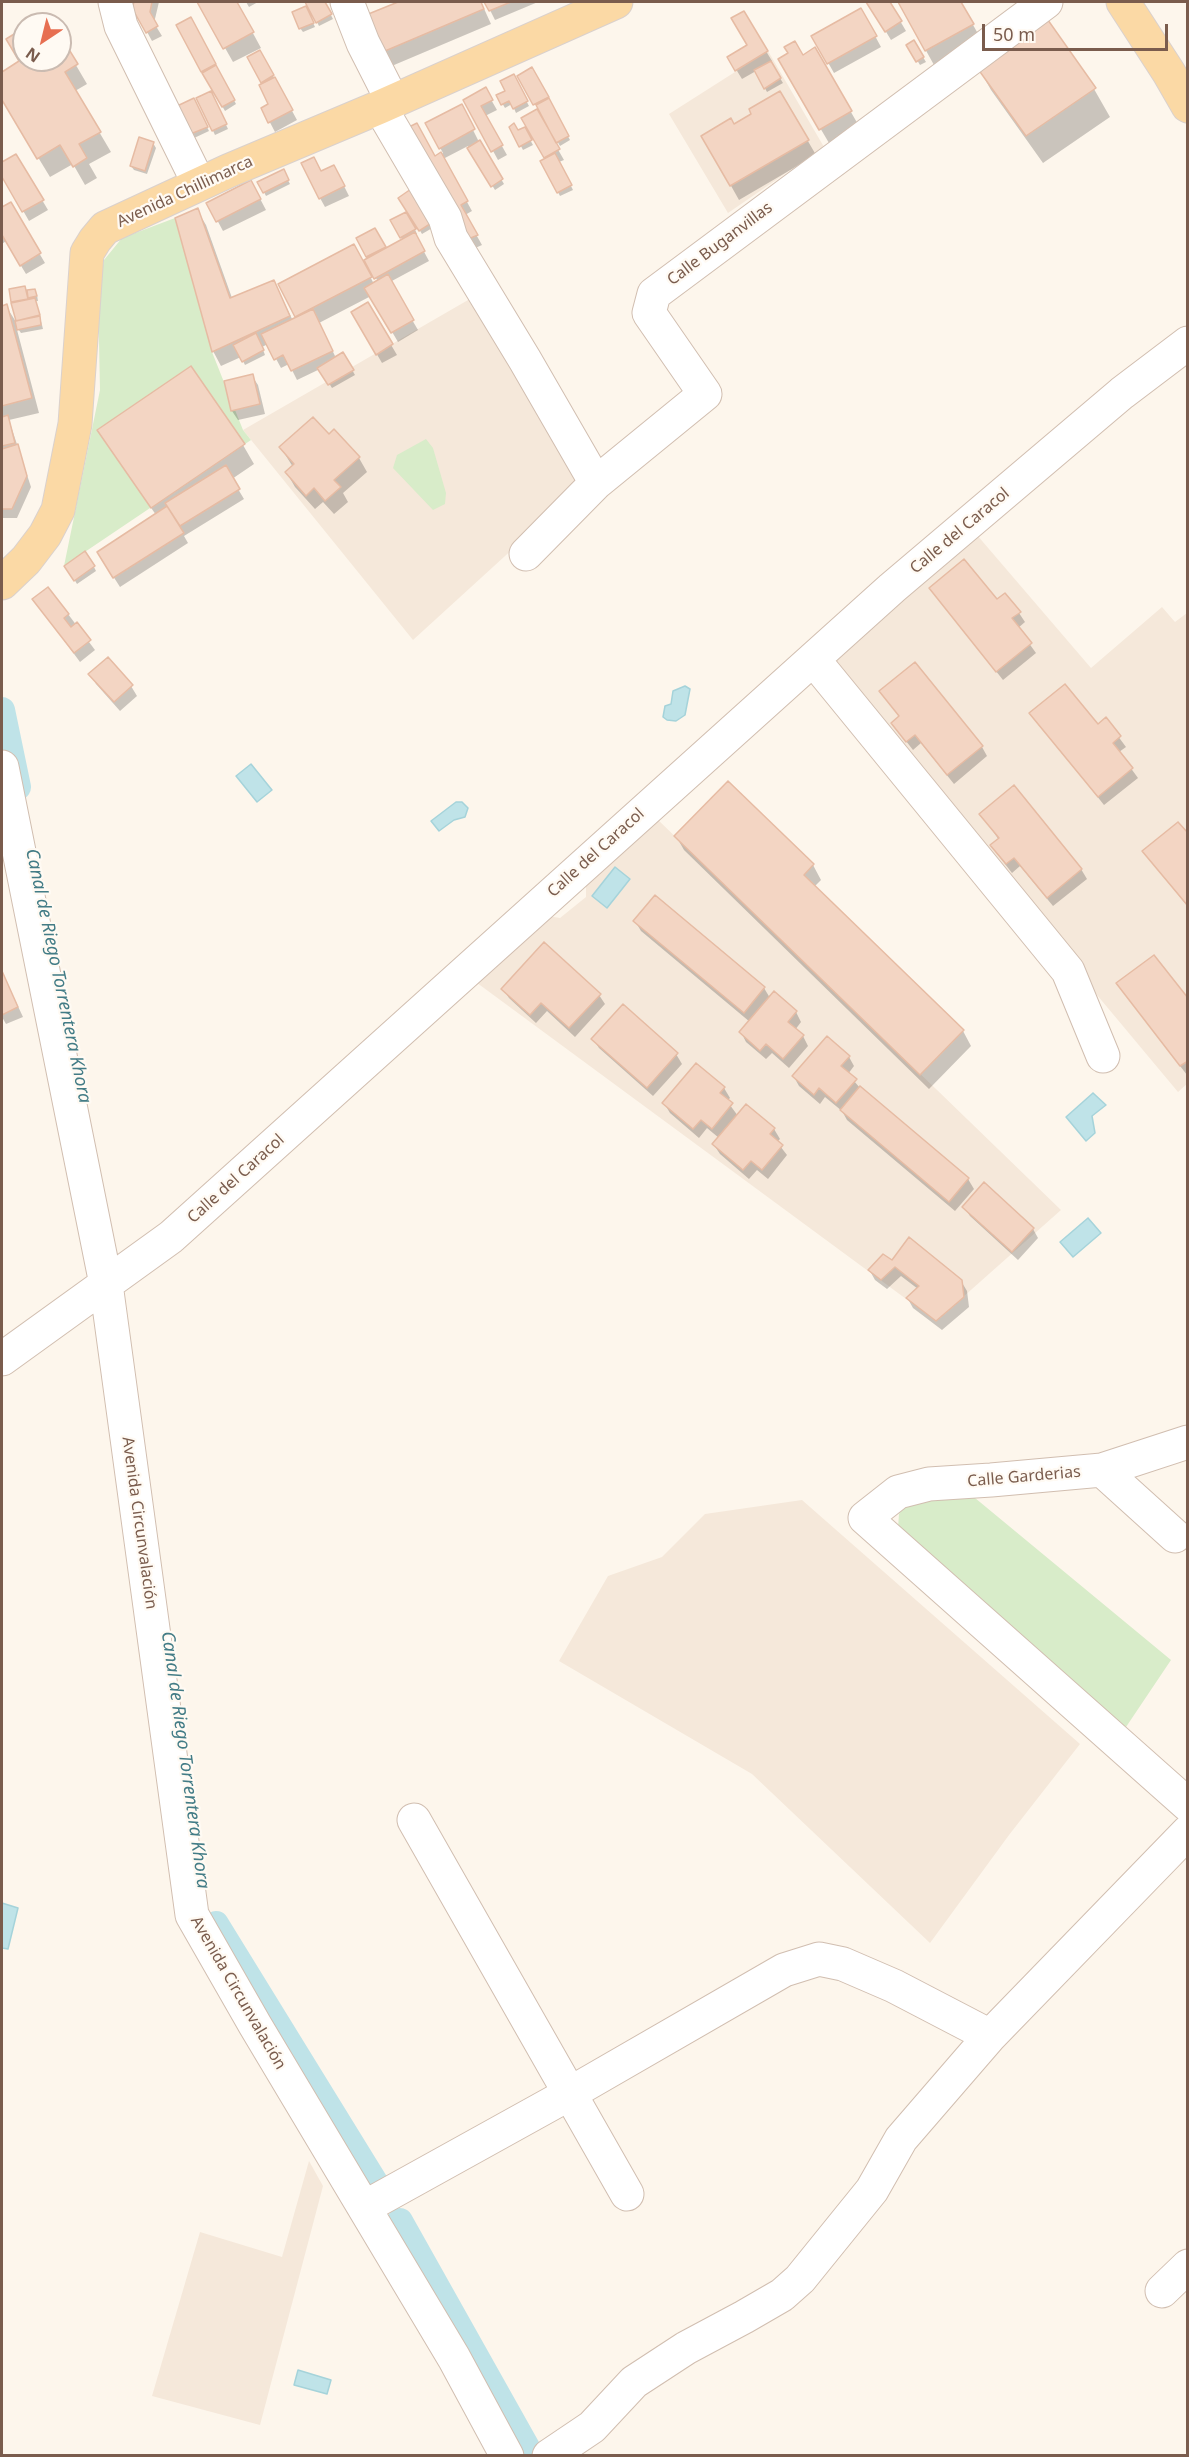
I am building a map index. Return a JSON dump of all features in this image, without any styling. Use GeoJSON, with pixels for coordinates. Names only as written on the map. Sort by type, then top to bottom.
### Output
{"type":"FeatureCollection","features":[{"type":"Feature","properties":{"kind":"main road","name":"Avenida Chillimarca"},"geometry":{"type":"LineString","coordinates":[[2,583],[26,560],[45,536],[58,510],[75,424],[87,253],[105,228],[199,184],[386,105],[616,2]]}},
{"type":"Feature","properties":{"kind":"main road"},"geometry":{"type":"LineString","coordinates":[[1123,2],[1188,106]]}},
{"type":"Feature","properties":{"kind":"street"},"geometry":{"type":"LineString","coordinates":[[115,2],[121,26],[199,184]]}},
{"type":"Feature","properties":{"kind":"street"},"geometry":{"type":"LineString","coordinates":[[347,2],[386,105],[445,218],[451,238],[596,483]]}},
{"type":"Feature","properties":{"kind":"street","name":"Calle Buganvillas"},"geometry":{"type":"LineString","coordinates":[[526,554],[596,483],[705,394],[649,313],[654,294],[1046,2]]}},
{"type":"Feature","properties":{"kind":"street","name":"Calle del Caracol"},"geometry":{"type":"LineString","coordinates":[[2,1359],[180,1229],[892,588],[1122,393],[1188,343]]}},
{"type":"Feature","properties":{"kind":"street"},"geometry":{"type":"LineString","coordinates":[[813,659],[1068,971],[1103,1056]]}},
{"type":"Feature","properties":{"kind":"street","name":"Avenida Circunvalación"},"geometry":{"type":"LineString","coordinates":[[2,767],[106,1284],[192,1915],[454,2358],[507,2456]]}},
{"type":"Feature","properties":{"kind":"street","name":"Calle Garderias"},"geometry":{"type":"LineString","coordinates":[[1188,1442],[1102,1470],[929,1484],[898,1492],[865,1518],[1188,1805]]}},
{"type":"Feature","properties":{"kind":"street"},"geometry":{"type":"LineString","coordinates":[[1102,1470],[1175,1536]]}},
{"type":"Feature","properties":{"kind":"street"},"geometry":{"type":"LineString","coordinates":[[414,1820],[627,2194]]}},
{"type":"Feature","properties":{"kind":"street"},"geometry":{"type":"LineString","coordinates":[[549,2456],[592,2427],[634,2382],[686,2348],[782,2295],[800,2279],[872,2190],[902,2139],[990,2036],[1188,1833]]}},
{"type":"Feature","properties":{"kind":"street"},"geometry":{"type":"LineString","coordinates":[[365,2207],[569,2094],[784,1970],[819,1959],[843,1964],[894,1986],[990,2036]]}},
{"type":"Feature","properties":{"kind":"street"},"geometry":{"type":"LineString","coordinates":[[1162,2290],[1188,2266]]}},
{"type":"Feature","properties":{"kind":"shaded area"},"geometry":{"type":"Polygon","coordinates":[[[768,51],[824,147],[728,213],[669,114],[768,51]]]}},
{"type":"Feature","properties":{"kind":"shaded area"},"geometry":{"type":"Polygon","coordinates":[[[475,296],[585,483],[413,640],[243,430],[475,296]]]}},
{"type":"Feature","properties":{"kind":"shaded area"},"geometry":{"type":"Polygon","coordinates":[[[977,535],[1091,668],[1162,607],[1175,622],[1187,613],[1188,1083],[1178,1092],[824,668],[977,535]]]}},
{"type":"Feature","properties":{"kind":"shaded area"},"geometry":{"type":"Polygon","coordinates":[[[655,817],[1061,1210],[936,1321],[469,977],[541,915],[560,918],[586,897],[586,875],[655,817]]]}},
{"type":"Feature","properties":{"kind":"shaded area"},"geometry":{"type":"Polygon","coordinates":[[[802,1500],[1080,1744],[1009,1835],[930,1943],[752,1774],[559,1661],[608,1576],[662,1557],[705,1514],[802,1500]]]}},
{"type":"Feature","properties":{"kind":"shaded area"},"geometry":{"type":"Polygon","coordinates":[[[309,2161],[323,2186],[260,2425],[152,2396],[200,2232],[282,2257],[309,2161]]]}},
{"type":"Feature","properties":{"kind":"green space"},"geometry":{"type":"Polygon","coordinates":[[[175,218],[212,352],[243,430],[251,440],[64,566],[100,390],[98,292],[104,260],[122,238],[175,218]]]}},
{"type":"Feature","properties":{"kind":"green space"},"geometry":{"type":"Polygon","coordinates":[[[426,439],[433,448],[446,493],[445,504],[433,510],[393,468],[397,455],[426,439]]]}},
{"type":"Feature","properties":{"kind":"green space"},"geometry":{"type":"Polygon","coordinates":[[[969,1493],[1171,1660],[1124,1730],[898,1528],[899,1514],[907,1502],[969,1493]]]}},
{"type":"Feature","properties":{"kind":"water"},"geometry":{"type":"Polygon","coordinates":[[[685,686],[690,689],[685,715],[676,721],[667,720],[663,717],[665,706],[671,704],[673,691],[685,686]]]}},
{"type":"Feature","properties":{"kind":"water"},"geometry":{"type":"Polygon","coordinates":[[[251,764],[272,790],[257,802],[236,776],[251,764]]]}},
{"type":"Feature","properties":{"kind":"water"},"geometry":{"type":"Polygon","coordinates":[[[456,802],[462,802],[468,808],[465,817],[454,820],[439,831],[431,821],[456,802]]]}},
{"type":"Feature","properties":{"kind":"water"},"geometry":{"type":"Polygon","coordinates":[[[615,867],[630,879],[607,908],[592,896],[615,867]]]}},
{"type":"Feature","properties":{"kind":"water"},"geometry":{"type":"Polygon","coordinates":[[[1093,1093],[1106,1105],[1092,1116],[1095,1133],[1086,1141],[1066,1117],[1093,1093]]]}},
{"type":"Feature","properties":{"kind":"water"},"geometry":{"type":"Polygon","coordinates":[[[1088,1218],[1101,1233],[1073,1257],[1060,1242],[1088,1218]]]}},
{"type":"Feature","properties":{"kind":"water"},"geometry":{"type":"Polygon","coordinates":[[[2,1903],[18,1908],[8,1949],[2,1948],[2,1903]]]}},
{"type":"Feature","properties":{"kind":"water"},"geometry":{"type":"Polygon","coordinates":[[[298,2370],[331,2380],[327,2394],[294,2385],[298,2370]]]}},
{"type":"Feature","properties":{"kind":"building"},"geometry":{"type":"Polygon","coordinates":[[[134,2],[152,2],[150,12],[158,26],[146,33],[132,8],[134,2]]]}},
{"type":"Feature","properties":{"kind":"building"},"geometry":{"type":"Polygon","coordinates":[[[197,2],[237,2],[254,32],[223,49],[197,2]]]}},
{"type":"Feature","properties":{"kind":"building"},"geometry":{"type":"Polygon","coordinates":[[[305,2],[325,2],[332,14],[316,23],[305,2]]]}},
{"type":"Feature","properties":{"kind":"building"},"geometry":{"type":"Polygon","coordinates":[[[398,2],[481,2],[484,9],[378,54],[361,17],[398,2]]]}},
{"type":"Feature","properties":{"kind":"building"},"geometry":{"type":"Polygon","coordinates":[[[484,2],[511,2],[489,11],[484,2]]]}},
{"type":"Feature","properties":{"kind":"building"},"geometry":{"type":"Polygon","coordinates":[[[866,2],[890,2],[902,21],[885,32],[866,2]]]}},
{"type":"Feature","properties":{"kind":"building"},"geometry":{"type":"Polygon","coordinates":[[[898,2],[961,2],[974,24],[925,51],[898,2]]]}},
{"type":"Feature","properties":{"kind":"building"},"geometry":{"type":"Polygon","coordinates":[[[306,6],[314,23],[299,29],[292,12],[306,6]]]}},
{"type":"Feature","properties":{"kind":"building"},"geometry":{"type":"Polygon","coordinates":[[[861,8],[877,36],[827,64],[811,36],[861,8]]]}},
{"type":"Feature","properties":{"kind":"building"},"geometry":{"type":"Polygon","coordinates":[[[744,11],[768,51],[735,71],[727,57],[747,45],[731,18],[744,11]]]}},
{"type":"Feature","properties":{"kind":"building"},"geometry":{"type":"Polygon","coordinates":[[[1043,13],[1096,88],[1026,136],[973,62],[1043,13]]]}},
{"type":"Feature","properties":{"kind":"building"},"geometry":{"type":"Polygon","coordinates":[[[191,17],[216,64],[201,72],[176,25],[191,17]]]}},
{"type":"Feature","properties":{"kind":"building"},"geometry":{"type":"Polygon","coordinates":[[[12,35],[12,49],[6,39],[12,35]]]}},
{"type":"Feature","properties":{"kind":"building"},"geometry":{"type":"Polygon","coordinates":[[[914,40],[924,57],[916,62],[906,45],[914,40]]]}},
{"type":"Feature","properties":{"kind":"building"},"geometry":{"type":"Polygon","coordinates":[[[795,41],[803,55],[815,47],[852,111],[819,130],[778,59],[788,53],[784,47],[795,41]]]}},
{"type":"Feature","properties":{"kind":"building"},"geometry":{"type":"Polygon","coordinates":[[[260,50],[274,75],[261,83],[247,57],[260,50]]]}},
{"type":"Feature","properties":{"kind":"building"},"geometry":{"type":"Polygon","coordinates":[[[72,54],[78,64],[72,68],[72,54]]]}},
{"type":"Feature","properties":{"kind":"building"},"geometry":{"type":"Polygon","coordinates":[[[771,61],[781,78],[764,89],[754,70],[771,61]]]}},
{"type":"Feature","properties":{"kind":"building"},"geometry":{"type":"Polygon","coordinates":[[[216,65],[235,100],[222,107],[202,73],[216,65]]]}},
{"type":"Feature","properties":{"kind":"building"},"geometry":{"type":"Polygon","coordinates":[[[12,66],[12,72],[65,72],[101,132],[79,144],[87,158],[73,167],[60,145],[37,159],[2,100],[2,72],[12,66]]]}},
{"type":"Feature","properties":{"kind":"building"},"geometry":{"type":"Polygon","coordinates":[[[532,67],[549,97],[533,105],[517,76],[532,67]]]}},
{"type":"Feature","properties":{"kind":"building"},"geometry":{"type":"Polygon","coordinates":[[[514,74],[528,101],[513,109],[509,101],[501,105],[496,95],[505,91],[500,81],[514,74]]]}},
{"type":"Feature","properties":{"kind":"building"},"geometry":{"type":"Polygon","coordinates":[[[275,77],[293,110],[268,123],[261,108],[268,104],[259,85],[275,77]]]}},
{"type":"Feature","properties":{"kind":"building"},"geometry":{"type":"Polygon","coordinates":[[[486,87],[493,100],[481,106],[503,145],[491,152],[463,100],[486,87]]]}},
{"type":"Feature","properties":{"kind":"building"},"geometry":{"type":"Polygon","coordinates":[[[211,91],[227,124],[212,131],[196,98],[211,91]]]}},
{"type":"Feature","properties":{"kind":"building"},"geometry":{"type":"Polygon","coordinates":[[[780,91],[809,140],[730,186],[701,136],[731,118],[734,124],[751,114],[749,109],[780,91]]]}},
{"type":"Feature","properties":{"kind":"building"},"geometry":{"type":"Polygon","coordinates":[[[194,98],[208,127],[188,135],[175,107],[194,98]]]}},
{"type":"Feature","properties":{"kind":"building"},"geometry":{"type":"Polygon","coordinates":[[[549,98],[569,136],[556,143],[536,105],[549,98]]]}},
{"type":"Feature","properties":{"kind":"building"},"geometry":{"type":"Polygon","coordinates":[[[462,104],[475,129],[439,149],[425,123],[462,104]]]}},
{"type":"Feature","properties":{"kind":"building"},"geometry":{"type":"Polygon","coordinates":[[[537,109],[560,149],[544,158],[521,118],[537,109]]]}},
{"type":"Feature","properties":{"kind":"building"},"geometry":{"type":"Polygon","coordinates":[[[417,123],[435,156],[441,152],[468,201],[461,205],[478,235],[466,240],[405,129],[417,123]]]}},
{"type":"Feature","properties":{"kind":"building"},"geometry":{"type":"Polygon","coordinates":[[[514,123],[518,130],[525,127],[532,140],[519,147],[509,127],[514,123]]]}},
{"type":"Feature","properties":{"kind":"building"},"geometry":{"type":"Polygon","coordinates":[[[139,137],[154,142],[145,171],[130,166],[139,137]]]}},
{"type":"Feature","properties":{"kind":"building"},"geometry":{"type":"Polygon","coordinates":[[[480,140],[503,179],[491,187],[467,148],[480,140]]]}},
{"type":"Feature","properties":{"kind":"building"},"geometry":{"type":"Polygon","coordinates":[[[555,153],[572,185],[557,193],[540,161],[555,153]]]}},
{"type":"Feature","properties":{"kind":"building"},"geometry":{"type":"Polygon","coordinates":[[[16,154],[44,200],[22,212],[2,177],[2,162],[16,154]]]}},
{"type":"Feature","properties":{"kind":"building"},"geometry":{"type":"Polygon","coordinates":[[[314,157],[321,171],[334,165],[345,186],[319,199],[301,163],[314,157]]]}},
{"type":"Feature","properties":{"kind":"building"},"geometry":{"type":"Polygon","coordinates":[[[284,169],[289,180],[263,193],[257,182],[284,169]]]}},
{"type":"Feature","properties":{"kind":"building"},"geometry":{"type":"Polygon","coordinates":[[[251,180],[261,199],[216,222],[206,203],[251,180]]]}},
{"type":"Feature","properties":{"kind":"building"},"geometry":{"type":"Polygon","coordinates":[[[411,189],[433,222],[419,231],[398,198],[411,189]]]}},
{"type":"Feature","properties":{"kind":"building"},"geometry":{"type":"Polygon","coordinates":[[[11,202],[41,253],[20,266],[2,235],[2,207],[11,202]]]}},
{"type":"Feature","properties":{"kind":"building"},"geometry":{"type":"Polygon","coordinates":[[[198,208],[230,298],[274,280],[290,316],[212,352],[175,218],[198,208]]]}},
{"type":"Feature","properties":{"kind":"building"},"geometry":{"type":"Polygon","coordinates":[[[406,212],[416,229],[400,238],[390,220],[406,212]]]}},
{"type":"Feature","properties":{"kind":"building"},"geometry":{"type":"Polygon","coordinates":[[[375,228],[386,247],[366,257],[356,238],[375,228]]]}},
{"type":"Feature","properties":{"kind":"building"},"geometry":{"type":"Polygon","coordinates":[[[415,232],[425,251],[374,279],[364,260],[415,232]]]}},
{"type":"Feature","properties":{"kind":"building"},"geometry":{"type":"Polygon","coordinates":[[[354,244],[372,277],[295,317],[278,284],[354,244]]]}},
{"type":"Feature","properties":{"kind":"building"},"geometry":{"type":"Polygon","coordinates":[[[388,274],[414,320],[391,333],[364,288],[388,274]]]}},
{"type":"Feature","properties":{"kind":"building"},"geometry":{"type":"Polygon","coordinates":[[[25,286],[28,299],[11,302],[9,289],[25,286]]]}},
{"type":"Feature","properties":{"kind":"building"},"geometry":{"type":"Polygon","coordinates":[[[35,289],[37,296],[28,298],[27,290],[35,289]]]}},
{"type":"Feature","properties":{"kind":"building"},"geometry":{"type":"Polygon","coordinates":[[[35,298],[40,315],[16,321],[11,303],[35,298]]]}},
{"type":"Feature","properties":{"kind":"building"},"geometry":{"type":"Polygon","coordinates":[[[368,302],[393,344],[376,355],[351,312],[368,302]]]}},
{"type":"Feature","properties":{"kind":"building"},"geometry":{"type":"Polygon","coordinates":[[[7,304],[32,398],[2,406],[2,306],[7,304]]]}},
{"type":"Feature","properties":{"kind":"building"},"geometry":{"type":"Polygon","coordinates":[[[313,309],[333,351],[291,371],[283,355],[274,360],[261,334],[313,309]]]}},
{"type":"Feature","properties":{"kind":"building"},"geometry":{"type":"Polygon","coordinates":[[[40,316],[41,325],[17,330],[15,321],[40,316]]]}},
{"type":"Feature","properties":{"kind":"building"},"geometry":{"type":"Polygon","coordinates":[[[256,333],[264,350],[242,362],[233,345],[256,333]]]}},
{"type":"Feature","properties":{"kind":"building"},"geometry":{"type":"Polygon","coordinates":[[[343,352],[354,370],[328,385],[317,368],[343,352]]]}},
{"type":"Feature","properties":{"kind":"building"},"geometry":{"type":"Polygon","coordinates":[[[191,366],[245,444],[151,508],[97,430],[191,366]]]}},
{"type":"Feature","properties":{"kind":"building"},"geometry":{"type":"Polygon","coordinates":[[[253,374],[260,404],[231,411],[224,381],[253,374]]]}},
{"type":"Feature","properties":{"kind":"building"},"geometry":{"type":"Polygon","coordinates":[[[8,415],[15,443],[2,446],[2,417],[8,415]]]}},
{"type":"Feature","properties":{"kind":"building"},"geometry":{"type":"Polygon","coordinates":[[[313,417],[329,434],[334,429],[360,457],[334,480],[341,487],[325,501],[314,488],[306,496],[285,472],[294,464],[279,447],[313,417]]]}},
{"type":"Feature","properties":{"kind":"building"},"geometry":{"type":"Polygon","coordinates":[[[18,444],[27,476],[12,509],[2,509],[2,449],[18,444]]]}},
{"type":"Feature","properties":{"kind":"building"},"geometry":{"type":"Polygon","coordinates":[[[226,465],[240,489],[180,526],[165,503],[226,465]]]}},
{"type":"Feature","properties":{"kind":"building"},"geometry":{"type":"Polygon","coordinates":[[[167,506],[184,533],[113,578],[97,552],[167,506]]]}},
{"type":"Feature","properties":{"kind":"building"},"geometry":{"type":"Polygon","coordinates":[[[85,551],[95,566],[74,581],[64,566],[85,551]]]}},
{"type":"Feature","properties":{"kind":"building"},"geometry":{"type":"Polygon","coordinates":[[[964,559],[997,599],[1005,593],[1021,612],[1012,618],[1032,643],[996,672],[929,588],[964,559]]]}},
{"type":"Feature","properties":{"kind":"building"},"geometry":{"type":"Polygon","coordinates":[[[48,587],[69,614],[64,618],[71,627],[77,622],[91,640],[74,653],[32,599],[48,587]]]}},
{"type":"Feature","properties":{"kind":"building"},"geometry":{"type":"Polygon","coordinates":[[[108,657],[133,685],[114,702],[88,674],[108,657]]]}},
{"type":"Feature","properties":{"kind":"building"},"geometry":{"type":"Polygon","coordinates":[[[915,662],[983,746],[947,775],[915,735],[906,742],[891,723],[899,716],[879,691],[915,662]]]}},
{"type":"Feature","properties":{"kind":"building"},"geometry":{"type":"Polygon","coordinates":[[[1065,684],[1098,724],[1106,717],[1121,736],[1113,743],[1133,768],[1098,797],[1029,713],[1065,684]]]}},
{"type":"Feature","properties":{"kind":"building"},"geometry":{"type":"Polygon","coordinates":[[[728,781],[814,864],[804,875],[964,1030],[920,1075],[674,836],[728,781]]]}},
{"type":"Feature","properties":{"kind":"building"},"geometry":{"type":"Polygon","coordinates":[[[1014,785],[1082,869],[1047,898],[1014,858],[1006,864],[990,845],[999,838],[979,814],[1014,785]]]}},
{"type":"Feature","properties":{"kind":"building"},"geometry":{"type":"Polygon","coordinates":[[[1178,822],[1188,833],[1188,906],[1142,851],[1178,822]]]}},
{"type":"Feature","properties":{"kind":"building"},"geometry":{"type":"Polygon","coordinates":[[[655,895],[765,987],[744,1013],[633,921],[655,895]]]}},
{"type":"Feature","properties":{"kind":"building"},"geometry":{"type":"Polygon","coordinates":[[[544,942],[601,994],[569,1028],[541,1003],[530,1015],[501,989],[544,942]]]}},
{"type":"Feature","properties":{"kind":"building"},"geometry":{"type":"Polygon","coordinates":[[[1154,955],[1188,998],[1188,1061],[1180,1066],[1116,983],[1154,955]]]}},
{"type":"Feature","properties":{"kind":"building"},"geometry":{"type":"Polygon","coordinates":[[[2,971],[18,1007],[2,1015],[2,971]]]}},
{"type":"Feature","properties":{"kind":"building"},"geometry":{"type":"Polygon","coordinates":[[[774,991],[797,1011],[788,1022],[804,1035],[783,1059],[766,1044],[760,1051],[739,1032],[774,991]]]}},
{"type":"Feature","properties":{"kind":"building"},"geometry":{"type":"Polygon","coordinates":[[[623,1004],[678,1053],[647,1088],[591,1039],[623,1004]]]}},
{"type":"Feature","properties":{"kind":"building"},"geometry":{"type":"Polygon","coordinates":[[[827,1036],[850,1056],[841,1066],[857,1079],[836,1103],[819,1088],[814,1095],[792,1076],[827,1036]]]}},
{"type":"Feature","properties":{"kind":"building"},"geometry":{"type":"Polygon","coordinates":[[[696,1063],[725,1087],[720,1093],[733,1103],[712,1129],[701,1120],[693,1129],[662,1103],[696,1063]]]}},
{"type":"Feature","properties":{"kind":"building"},"geometry":{"type":"Polygon","coordinates":[[[860,1086],[969,1178],[949,1202],[840,1110],[860,1086]]]}},
{"type":"Feature","properties":{"kind":"building"},"geometry":{"type":"Polygon","coordinates":[[[746,1104],[775,1128],[770,1134],[783,1145],[762,1170],[751,1161],[743,1170],[712,1144],[746,1104]]]}},
{"type":"Feature","properties":{"kind":"building"},"geometry":{"type":"Polygon","coordinates":[[[984,1182],[1034,1228],[1012,1252],[962,1207],[984,1182]]]}},
{"type":"Feature","properties":{"kind":"building"},"geometry":{"type":"Polygon","coordinates":[[[909,1237],[962,1280],[964,1297],[936,1321],[906,1298],[919,1286],[895,1267],[881,1280],[868,1270],[883,1254],[892,1260],[909,1237]]]}},
{"type":"Feature","properties":{"kind":"waterway","name":"Canal de Riego Torrentera Khora"},"geometry":{"type":"LineString","coordinates":[[2,710],[18,787]]}},
{"type":"Feature","properties":{"kind":"waterway","name":"Canal de Riego Torrentera Khora"},"geometry":{"type":"LineString","coordinates":[[216,1924],[375,2182]]}},
{"type":"Feature","properties":{"kind":"waterway","name":"Canal de Riego Torrentera Khora"},"geometry":{"type":"LineString","coordinates":[[400,2221],[528,2449]]}}]}
